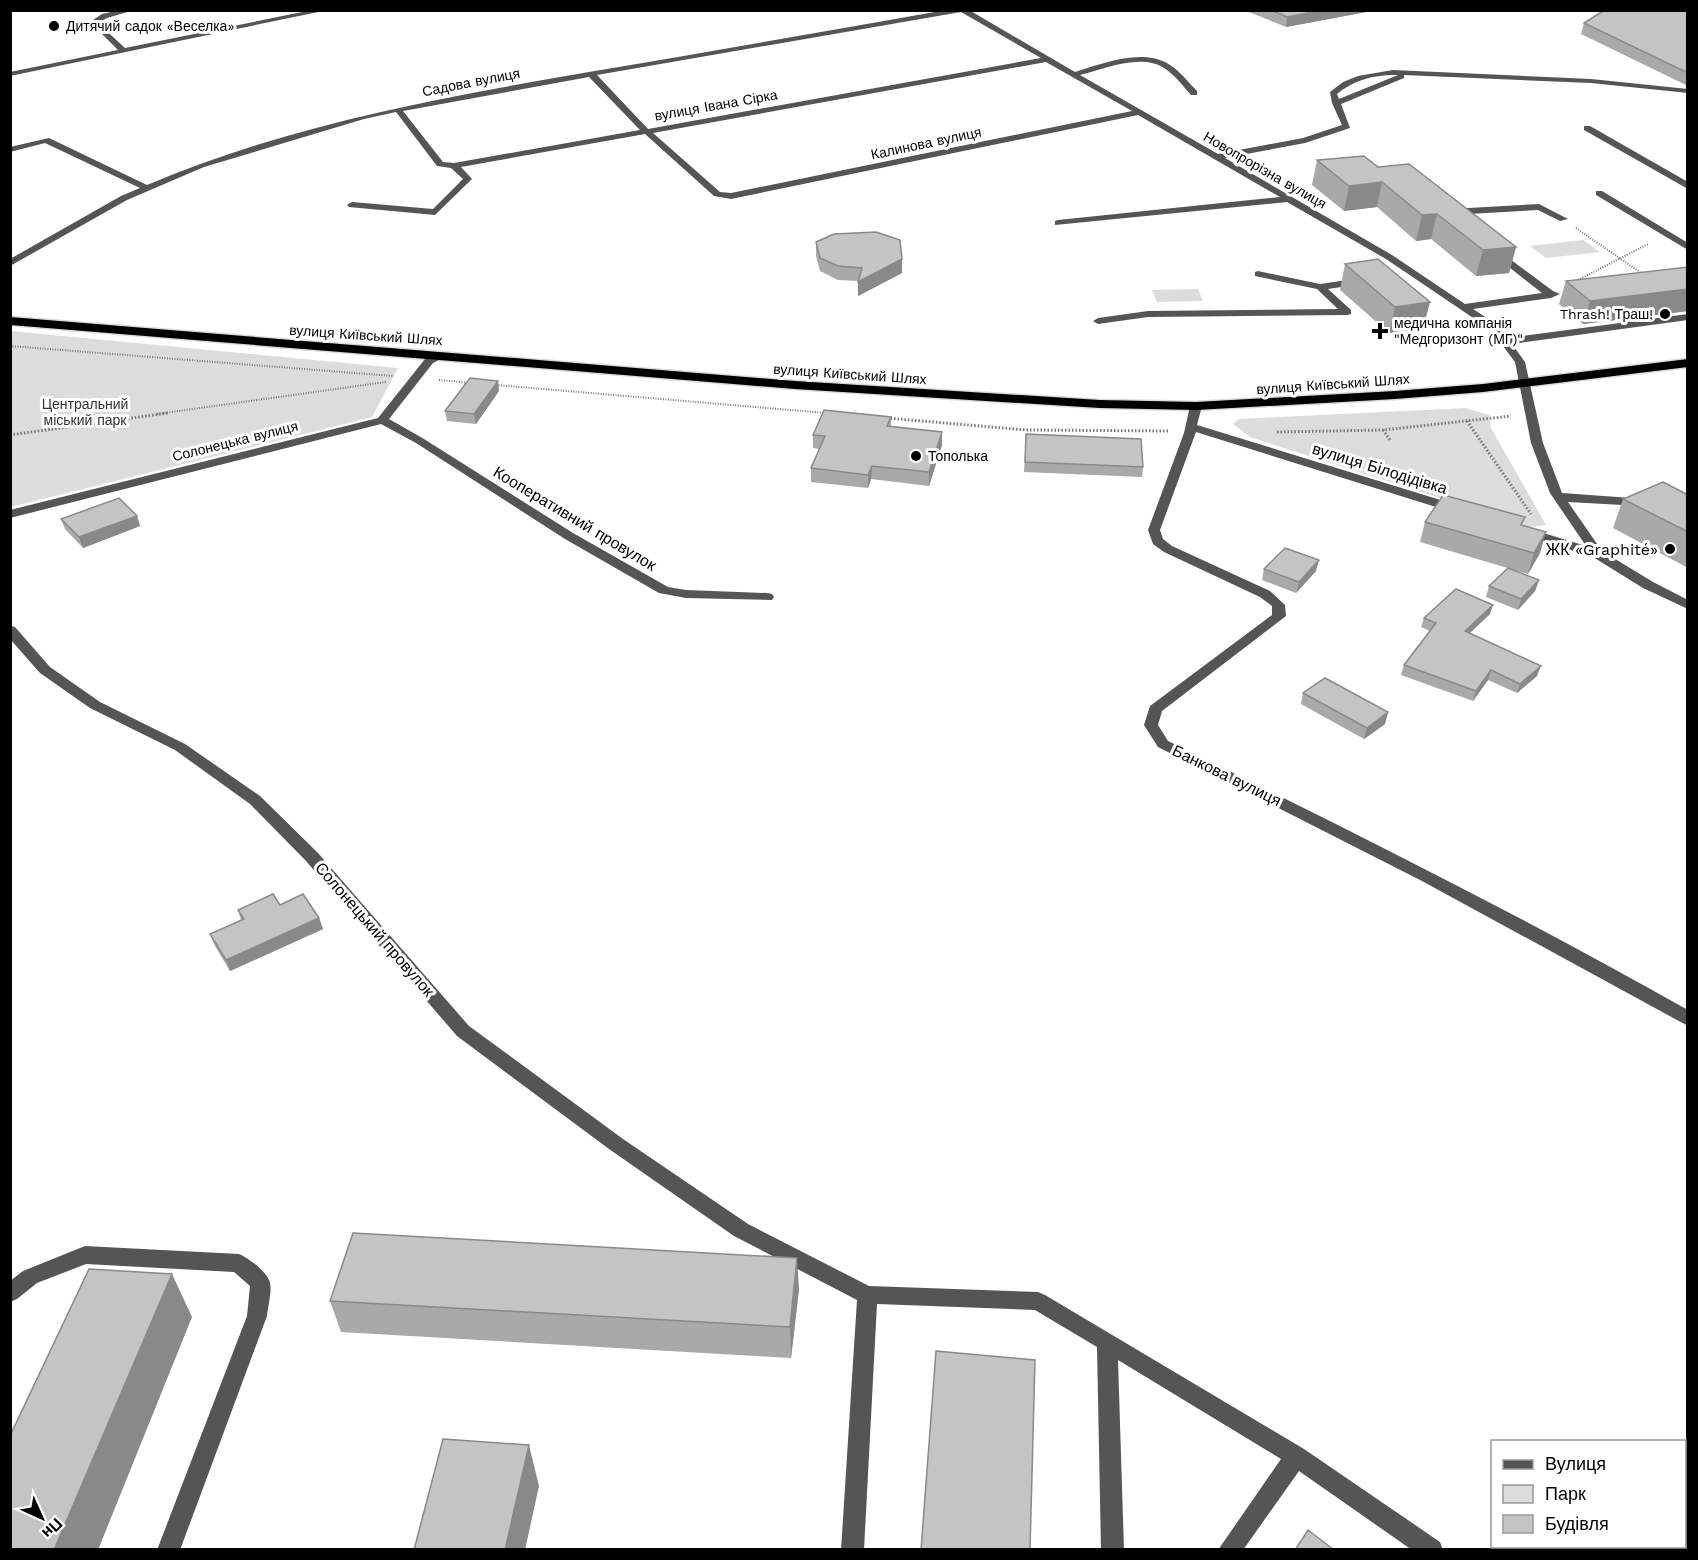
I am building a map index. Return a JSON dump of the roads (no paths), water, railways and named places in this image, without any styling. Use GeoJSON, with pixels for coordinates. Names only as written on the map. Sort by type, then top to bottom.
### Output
{"type":"FeatureCollection","features":[{"type":"Feature","properties":{"kind":"highway","name":"вулиця Київський Шлях"},"geometry":{"type":"LineString","coordinates":[[10,321],[920,394],[1100,404],[1196,406],[1395,395],[1524,383],[1688,363]]}},
{"type":"Feature","properties":{"kind":"street"},"geometry":{"type":"LineString","coordinates":[[123,51],[94,22],[105,16],[130,10]]}},
{"type":"Feature","properties":{"kind":"street"},"geometry":{"type":"LineString","coordinates":[[10,74],[325,10]]}},
{"type":"Feature","properties":{"kind":"street","name":"Новопрорізна вулиця"},"geometry":{"type":"LineString","coordinates":[[962,10],[1415,274],[1495,328],[1520,363],[1537,443],[1560,498],[1597,554]]}},
{"type":"Feature","properties":{"kind":"street","name":"Садова вулиця"},"geometry":{"type":"LineString","coordinates":[[10,263],[124,198],[201,165],[362,117],[591,74],[962,10]]}},
{"type":"Feature","properties":{"kind":"street","name":"вулиця Івана Сірка"},"geometry":{"type":"LineString","coordinates":[[454,166],[1048,59]]}},
{"type":"Feature","properties":{"kind":"street"},"geometry":{"type":"LineString","coordinates":[[1074,74],[1128,62],[1151,61],[1169,68],[1194,93]]}},
{"type":"Feature","properties":{"kind":"street"},"geometry":{"type":"LineString","coordinates":[[1336,103],[1409,73]]}},
{"type":"Feature","properties":{"kind":"street"},"geometry":{"type":"LineString","coordinates":[[1217,157],[1305,140],[1347,126],[1333,94],[1339,87],[1369,75],[1409,73],[1591,81],[1688,92]]}},
{"type":"Feature","properties":{"kind":"street"},"geometry":{"type":"LineString","coordinates":[[591,74],[646,131]]}},
{"type":"Feature","properties":{"kind":"street"},"geometry":{"type":"LineString","coordinates":[[352,205],[435,212],[468,178],[454,166],[440,164],[398,110]]}},
{"type":"Feature","properties":{"kind":"street","name":"Калинова вулиця"},"geometry":{"type":"LineString","coordinates":[[646,131],[717,194],[731,196],[1140,112]]}},
{"type":"Feature","properties":{"kind":"street"},"geometry":{"type":"LineString","coordinates":[[1587,128],[1688,186]]}},
{"type":"Feature","properties":{"kind":"street"},"geometry":{"type":"LineString","coordinates":[[10,150],[46,140],[147,188]]}},
{"type":"Feature","properties":{"kind":"street"},"geometry":{"type":"LineString","coordinates":[[1599,193],[1688,247]]}},
{"type":"Feature","properties":{"kind":"street"},"geometry":{"type":"LineString","coordinates":[[1058,223],[1289,199]]}},
{"type":"Feature","properties":{"kind":"street"},"geometry":{"type":"LineString","coordinates":[[1452,220],[1443,213],[1539,207],[1563,219]]}},
{"type":"Feature","properties":{"kind":"street"},"geometry":{"type":"LineString","coordinates":[[1488,247],[1551,295]]}},
{"type":"Feature","properties":{"kind":"street"},"geometry":{"type":"LineString","coordinates":[[1258,274],[1320,287],[1372,280]]}},
{"type":"Feature","properties":{"kind":"street"},"geometry":{"type":"LineString","coordinates":[[1394,277],[1415,274]]}},
{"type":"Feature","properties":{"kind":"street"},"geometry":{"type":"LineString","coordinates":[[1098,321],[1148,314],[1347,312],[1320,287]]}},
{"type":"Feature","properties":{"kind":"street"},"geometry":{"type":"LineString","coordinates":[[1463,307],[1562,293]]}},
{"type":"Feature","properties":{"kind":"street"},"geometry":{"type":"LineString","coordinates":[[1505,342],[1688,317]]}},
{"type":"Feature","properties":{"kind":"street"},"geometry":{"type":"LineString","coordinates":[[382,420],[429,361],[441,356]]}},
{"type":"Feature","properties":{"kind":"street","name":"Банкова вулиця"},"geometry":{"type":"LineString","coordinates":[[1196,406],[1192,427],[1154,530],[1157,541],[1168,549],[1265,594],[1278,605],[1279,616],[1155,709],[1151,725],[1163,744],[1406,864],[1578,955],[1688,1019]]}},
{"type":"Feature","properties":{"kind":"street","name":"Солонецька вулиця"},"geometry":{"type":"LineString","coordinates":[[10,514],[382,420]]}},
{"type":"Feature","properties":{"kind":"street","name":"Кооперативний провулок"},"geometry":{"type":"LineString","coordinates":[[382,420],[420,441],[568,536],[664,590],[686,594],[767,597]]}},
{"type":"Feature","properties":{"kind":"street","name":"вулиця Білодідівка"},"geometry":{"type":"LineString","coordinates":[[1192,427],[1473,515]]}},
{"type":"Feature","properties":{"kind":"street"},"geometry":{"type":"LineString","coordinates":[[1560,498],[1635,500],[1656,505]]}},
{"type":"Feature","properties":{"kind":"street"},"geometry":{"type":"LineString","coordinates":[[1518,529],[1597,554],[1648,585],[1688,605]]}},
{"type":"Feature","properties":{"kind":"street","name":"Солонецький провулок"},"geometry":{"type":"LineString","coordinates":[[10,630],[45,670],[95,705],[180,747],[255,800],[312,856],[463,1031],[616,1144],[741,1230],[867,1295]]}},
{"type":"Feature","properties":{"kind":"street"},"geometry":{"type":"LineString","coordinates":[[10,1293],[30,1277],[85,1255],[239,1263],[260,1283],[257,1316],[168,1550]]}},
{"type":"Feature","properties":{"kind":"street"},"geometry":{"type":"LineString","coordinates":[[852,1550],[867,1295],[1038,1301],[1296,1456],[1432,1550]]}},
{"type":"Feature","properties":{"kind":"street"},"geometry":{"type":"LineString","coordinates":[[1107,1343],[1113,1550]]}},
{"type":"Feature","properties":{"kind":"street"},"geometry":{"type":"LineString","coordinates":[[1229,1550],[1296,1456]]}},
{"type":"Feature","properties":{"kind":"place","name":"Дитячий садок «Веселка»"},"geometry":{"type":"Point","coordinates":[54,26]}},
{"type":"Feature","properties":{"kind":"place","name":"Thrash! Траш!"},"geometry":{"type":"Point","coordinates":[1665,314]}},
{"type":"Feature","properties":{"kind":"place","name":"медична компанія \"Медгоризонт (МГ)\""},"geometry":{"type":"Point","coordinates":[1380,331]}},
{"type":"Feature","properties":{"kind":"place","name":"Тополька"},"geometry":{"type":"Point","coordinates":[916,456]}},
{"type":"Feature","properties":{"kind":"place","name":"ЖК «Graphité»"},"geometry":{"type":"Point","coordinates":[1670,549]}},
{"type":"Feature","properties":{"kind":"park label","name":"Центральний міський парк"},"geometry":{"type":"Point","coordinates":[85,412]}}]}
